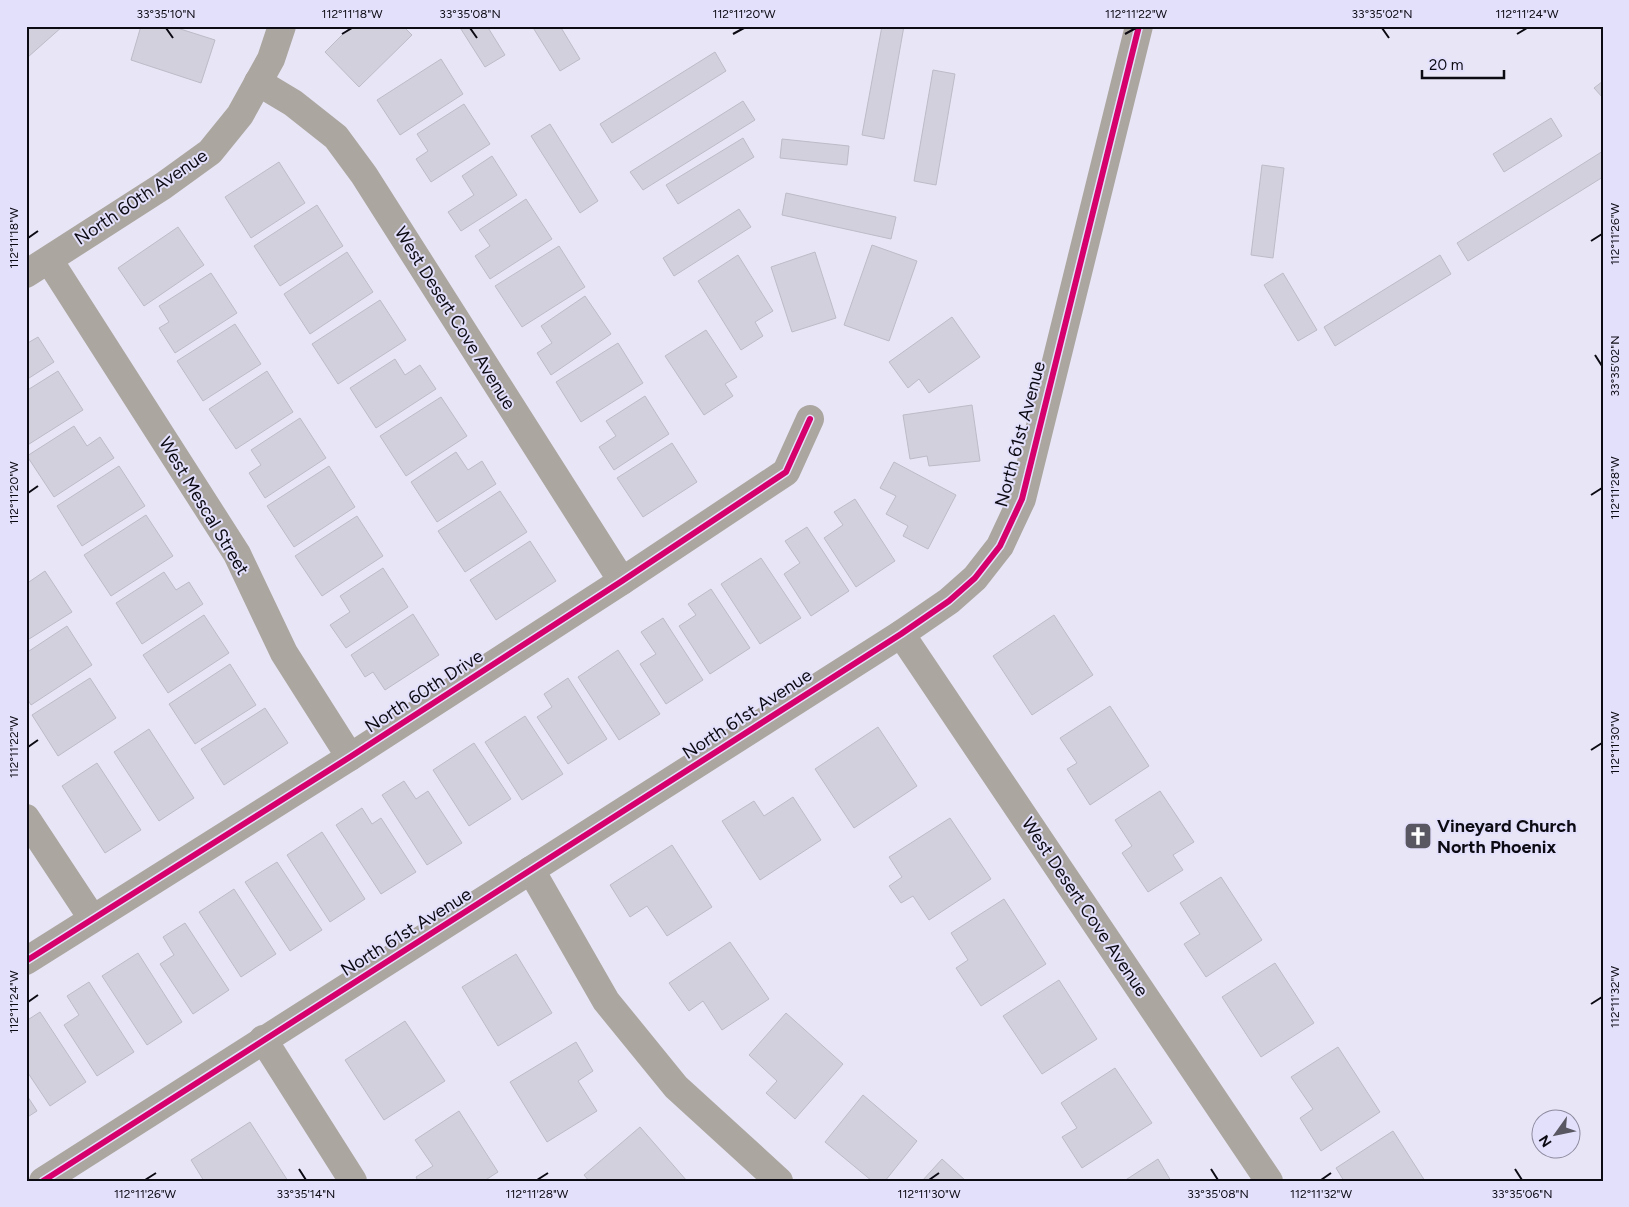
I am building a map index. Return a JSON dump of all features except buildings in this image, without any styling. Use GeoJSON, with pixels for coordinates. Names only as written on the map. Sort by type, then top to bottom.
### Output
{"type":"FeatureCollection","features":[{"type":"Feature","properties":{"kind":"street","name":"North 60th Avenue"},"geometry":{"type":"LineString","coordinates":[[37,267],[163,186],[210,152],[240,115],[271,59],[282,26]]}},
{"type":"Feature","properties":{"kind":"street","name":"North 61st Avenue"},"geometry":{"type":"LineString","coordinates":[[43,1181],[901,634],[949,601],[975,578],[1000,546],[1022,499],[1139,26]]}},
{"type":"Feature","properties":{"kind":"street","name":"West Desert Cove Avenue"},"geometry":{"type":"LineString","coordinates":[[258,82],[293,103],[336,137],[342,144],[364,175],[622,581]]}},
{"type":"Feature","properties":{"kind":"street","name":"West Mescal Street"},"geometry":{"type":"LineString","coordinates":[[37,267],[237,554],[284,653],[350,757]]}},
{"type":"Feature","properties":{"kind":"street","name":"North 60th Drive"},"geometry":{"type":"LineString","coordinates":[[26,961],[350,757],[622,581],[786,472],[810,419]]}},
{"type":"Feature","properties":{"kind":"street","name":"West Desert Cove Avenue"},"geometry":{"type":"LineString","coordinates":[[901,634],[1269,1181]]}},
{"type":"Feature","properties":{"kind":"street"},"geometry":{"type":"LineString","coordinates":[[26,818],[92,918]]}},
{"type":"Feature","properties":{"kind":"street"},"geometry":{"type":"LineString","coordinates":[[532,870],[606,1001],[676,1087],[779,1181]]}},
{"type":"Feature","properties":{"kind":"street"},"geometry":{"type":"LineString","coordinates":[[263,1039],[353,1181]]}},
{"type":"Feature","properties":{"kind":"cycle path"},"geometry":{"type":"LineString","coordinates":[[43,1181],[901,634],[949,601],[975,578],[1000,546],[1022,499],[1139,26]]}},
{"type":"Feature","properties":{"kind":"cycle path"},"geometry":{"type":"LineString","coordinates":[[26,961],[350,757],[622,581],[786,472],[810,419]]}},
{"type":"Feature","properties":{"kind":"place","name":"Vineyard Church North Phoenix"},"geometry":{"type":"Point","coordinates":[1418,836]}}]}
